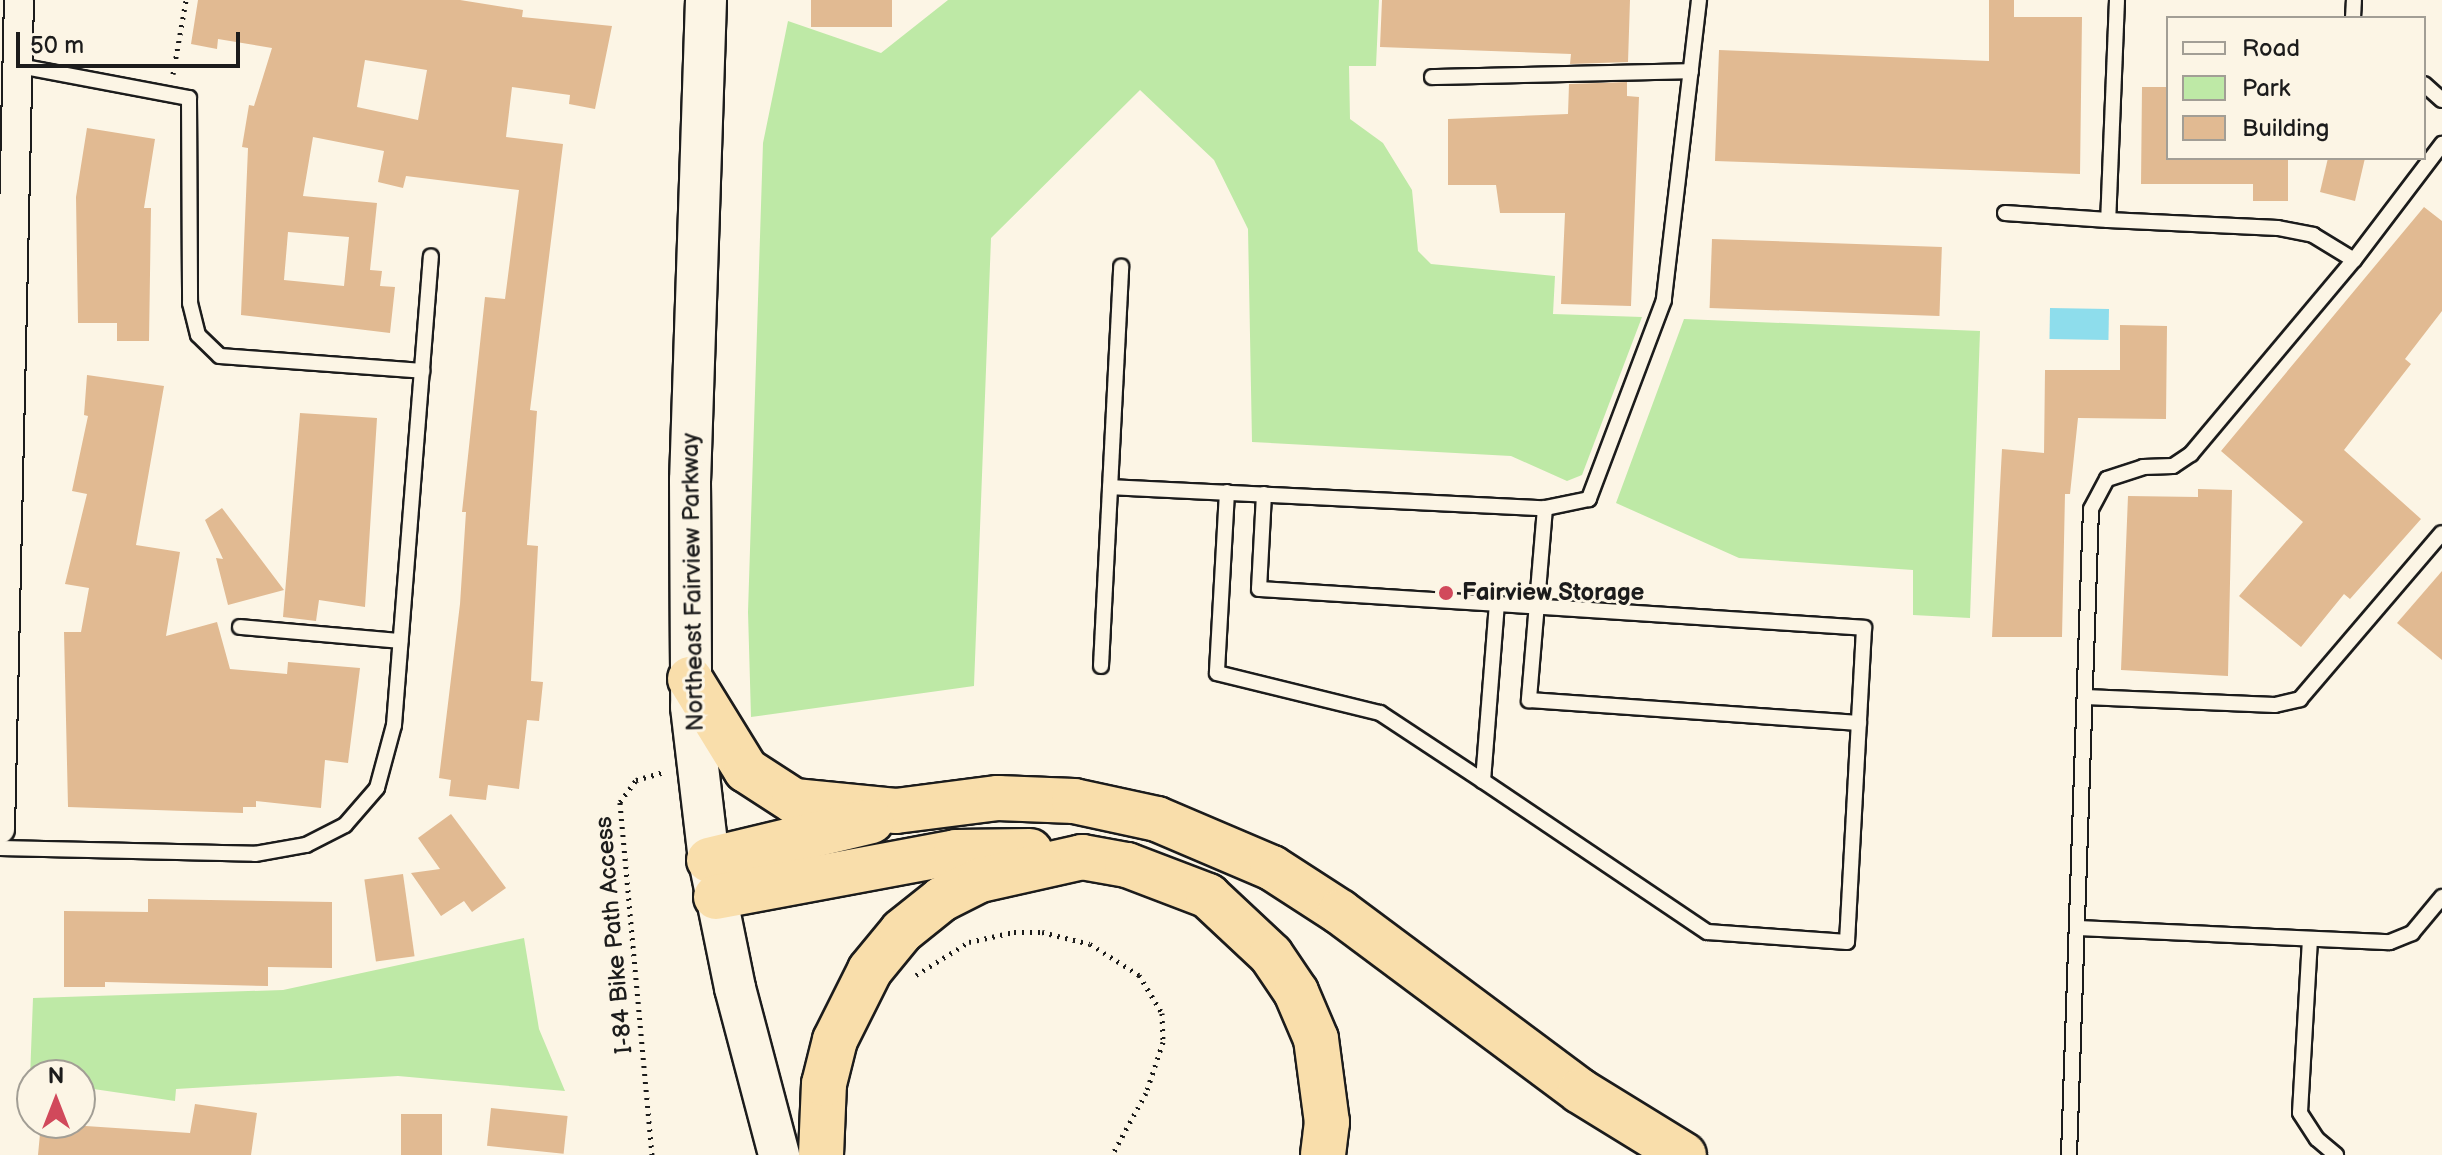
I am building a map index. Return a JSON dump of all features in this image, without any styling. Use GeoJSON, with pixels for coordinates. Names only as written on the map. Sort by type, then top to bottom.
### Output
{"type":"FeatureCollection","features":[{"type":"Feature","properties":{"kind":"highway"},"geometry":{"type":"LineString","coordinates":[[690,679],[721,725],[732,751],[770,789],[822,806],[896,811],[998,798],[1074,801],[1157,819],[1272,868],[1340,912],[1580,1091],[1684,1155]]}},
{"type":"Feature","properties":{"kind":"highway"},"geometry":{"type":"LineString","coordinates":[[713,878],[896,811]]}},
{"type":"Feature","properties":{"kind":"highway"},"geometry":{"type":"LineString","coordinates":[[713,878],[1003,848],[1127,865],[1208,896],[1271,955],[1296,992],[1316,1039],[1327,1122],[1323,1155]]}},
{"type":"Feature","properties":{"kind":"highway"},"geometry":{"type":"LineString","coordinates":[[821,1155],[824,1084],[835,1040],[870,970],[902,931],[942,899],[980,880],[1082,857]]}},
{"type":"Feature","properties":{"kind":"main road","name":"Northeast Fairview Parkway"},"geometry":{"type":"LineString","coordinates":[[706,0],[690,480],[690,679],[696,764],[713,878],[779,1155]]}},
{"type":"Feature","properties":{"kind":"street"},"geometry":{"type":"LineString","coordinates":[[0,829],[7,180],[19,66],[19,0]]}},
{"type":"Feature","properties":{"kind":"lane"},"geometry":{"type":"LineString","coordinates":[[1110,487],[1545,508],[1589,499],[1664,300],[1699,0]]}},
{"type":"Feature","properties":{"kind":"lane"},"geometry":{"type":"LineString","coordinates":[[2108,220],[2117,0]]}},
{"type":"Feature","properties":{"kind":"lane"},"geometry":{"type":"LineString","coordinates":[[19,66],[189,98],[190,303],[198,335],[220,356],[262,363],[422,371]]}},
{"type":"Feature","properties":{"kind":"lane"},"geometry":{"type":"LineString","coordinates":[[1432,77],[1691,71]]}},
{"type":"Feature","properties":{"kind":"lane"},"geometry":{"type":"LineString","coordinates":[[2426,86],[2442,100]]}},
{"type":"Feature","properties":{"kind":"lane"},"geometry":{"type":"LineString","coordinates":[[2069,1155],[2091,509],[2107,479],[2143,467],[2173,466],[2191,454],[2354,260],[2442,144]]}},
{"type":"Feature","properties":{"kind":"lane"},"geometry":{"type":"LineString","coordinates":[[2005,213],[2278,228],[2313,235],[2354,260]]}},
{"type":"Feature","properties":{"kind":"lane"},"geometry":{"type":"LineString","coordinates":[[0,848],[255,854],[306,845],[345,825],[377,788],[394,725],[431,256]]}},
{"type":"Feature","properties":{"kind":"lane"},"geometry":{"type":"LineString","coordinates":[[1101,666],[1121,266]]}},
{"type":"Feature","properties":{"kind":"lane"},"geometry":{"type":"LineString","coordinates":[[1227,492],[1217,673],[1380,713],[1707,932],[1847,942],[1864,628],[1259,589],[1264,494]]}},
{"type":"Feature","properties":{"kind":"lane"},"geometry":{"type":"LineString","coordinates":[[1545,508],[1529,700],[1859,723]]}},
{"type":"Feature","properties":{"kind":"lane"},"geometry":{"type":"LineString","coordinates":[[2085,697],[2275,705],[2300,699],[2442,533]]}},
{"type":"Feature","properties":{"kind":"lane"},"geometry":{"type":"LineString","coordinates":[[1483,781],[1497,604]]}},
{"type":"Feature","properties":{"kind":"lane"},"geometry":{"type":"LineString","coordinates":[[240,627],[400,641]]}},
{"type":"Feature","properties":{"kind":"lane"},"geometry":{"type":"LineString","coordinates":[[2078,928],[2390,942],[2412,933],[2442,897]]}},
{"type":"Feature","properties":{"kind":"lane"},"geometry":{"type":"LineString","coordinates":[[2310,939],[2300,1113],[2317,1139],[2336,1155]]}},
{"type":"Feature","properties":{"kind":"path"},"geometry":{"type":"LineString","coordinates":[[169,93],[186,0]]}},
{"type":"Feature","properties":{"kind":"path","name":"I-84 Bike Path Access"},"geometry":{"type":"LineString","coordinates":[[652,1155],[620,802],[636,780],[696,764]]}},
{"type":"Feature","properties":{"kind":"path"},"geometry":{"type":"LineString","coordinates":[[905,986],[969,942],[1014,932],[1042,932],[1090,944],[1139,975],[1162,1013],[1163,1042],[1146,1093],[1112,1155]]}},
{"type":"Feature","properties":{"kind":"green space"},"geometry":{"type":"Polygon","coordinates":[[[948,0],[1379,0],[1376,66],[1349,66],[1350,119],[1383,143],[1412,190],[1418,251],[1431,264],[1555,276],[1553,314],[1642,317],[1582,475],[1567,481],[1511,456],[1252,442],[1248,229],[1214,160],[1140,90],[991,238],[974,686],[751,717],[748,612],[763,143],[788,21],[881,53],[948,0]]]}},
{"type":"Feature","properties":{"kind":"green space"},"geometry":{"type":"Polygon","coordinates":[[[1684,319],[1980,331],[1970,618],[1913,615],[1913,570],[1739,558],[1616,503],[1684,319]]]}},
{"type":"Feature","properties":{"kind":"green space"},"geometry":{"type":"Polygon","coordinates":[[[524,938],[539,1029],[565,1091],[398,1076],[176,1089],[175,1101],[96,1089],[96,1059],[31,1059],[33,998],[283,990],[524,938]]]}},
{"type":"Feature","properties":{"kind":"water"},"geometry":{"type":"Polygon","coordinates":[[[2050,308],[2109,309],[2108,340],[2049,339],[2050,308]]]}},
{"type":"Feature","properties":{"kind":"building"},"geometry":{"type":"Polygon","coordinates":[[[198,0],[460,0],[523,10],[522,17],[612,26],[595,109],[569,104],[570,95],[512,87],[506,137],[563,144],[530,410],[537,411],[527,545],[538,546],[531,681],[543,682],[539,721],[527,720],[519,789],[488,785],[486,800],[449,796],[451,780],[439,778],[460,604],[466,512],[462,512],[485,297],[505,299],[519,190],[406,176],[403,188],[378,182],[384,151],[313,137],[303,196],[377,203],[370,270],[382,271],[380,286],[395,287],[390,333],[241,315],[248,148],[242,147],[249,105],[254,106],[272,48],[218,39],[217,49],[191,44],[198,0]],[[365,60],[357,107],[418,120],[427,70],[365,60]],[[288,232],[284,280],[344,286],[349,237],[288,232]]]}},
{"type":"Feature","properties":{"kind":"building"},"geometry":{"type":"Polygon","coordinates":[[[811,0],[892,0],[892,27],[811,27],[811,0]]]}},
{"type":"Feature","properties":{"kind":"building"},"geometry":{"type":"Polygon","coordinates":[[[1382,0],[1630,0],[1628,62],[1570,64],[1571,54],[1380,47],[1382,0]]]}},
{"type":"Feature","properties":{"kind":"building"},"geometry":{"type":"Polygon","coordinates":[[[1989,0],[2014,0],[2014,17],[2082,17],[2080,174],[1715,161],[1719,50],[1989,61],[1989,0]]]}},
{"type":"Feature","properties":{"kind":"building"},"geometry":{"type":"Polygon","coordinates":[[[1627,82],[1627,96],[1639,97],[1631,306],[1561,304],[1565,213],[1500,213],[1496,185],[1448,185],[1448,119],[1568,114],[1569,84],[1627,82]]]}},
{"type":"Feature","properties":{"kind":"building"},"geometry":{"type":"Polygon","coordinates":[[[2142,87],[2166,87],[2166,160],[2288,160],[2288,201],[2253,201],[2253,184],[2141,184],[2142,87]]]}},
{"type":"Feature","properties":{"kind":"building"},"geometry":{"type":"Polygon","coordinates":[[[87,128],[155,139],[144,208],[151,208],[149,341],[117,341],[117,323],[78,323],[76,197],[87,128]]]}},
{"type":"Feature","properties":{"kind":"building"},"geometry":{"type":"Polygon","coordinates":[[[2328,160],[2365,160],[2355,201],[2320,192],[2328,160]]]}},
{"type":"Feature","properties":{"kind":"building"},"geometry":{"type":"Polygon","coordinates":[[[2424,207],[2442,221],[2442,311],[2405,359],[2411,364],[2344,450],[2421,519],[2350,599],[2344,594],[2301,647],[2239,596],[2303,522],[2221,451],[2424,207]]]}},
{"type":"Feature","properties":{"kind":"building"},"geometry":{"type":"Polygon","coordinates":[[[1712,239],[1942,247],[1939,316],[1710,308],[1712,239]]]}},
{"type":"Feature","properties":{"kind":"building"},"geometry":{"type":"Polygon","coordinates":[[[2120,325],[2167,326],[2166,419],[2078,418],[2070,494],[2065,494],[2062,637],[1992,637],[2002,449],[2044,453],[2045,370],[2120,370],[2120,325]]]}},
{"type":"Feature","properties":{"kind":"building"},"geometry":{"type":"Polygon","coordinates":[[[87,375],[164,386],[136,545],[180,552],[166,636],[217,622],[230,669],[287,674],[288,662],[360,668],[348,763],[325,760],[321,808],[256,801],[256,807],[243,807],[243,813],[68,807],[64,632],[81,632],[89,588],[65,584],[87,494],[72,491],[88,416],[84,415],[87,375]]]}},
{"type":"Feature","properties":{"kind":"building"},"geometry":{"type":"Polygon","coordinates":[[[300,413],[377,418],[365,607],[319,600],[316,621],[283,617],[300,413]]]}},
{"type":"Feature","properties":{"kind":"building"},"geometry":{"type":"Polygon","coordinates":[[[2198,489],[2232,490],[2228,676],[2121,670],[2128,496],[2198,497],[2198,489]]]}},
{"type":"Feature","properties":{"kind":"building"},"geometry":{"type":"Polygon","coordinates":[[[222,508],[284,590],[228,605],[216,558],[223,559],[205,520],[222,508]]]}},
{"type":"Feature","properties":{"kind":"building"},"geometry":{"type":"Polygon","coordinates":[[[2442,571],[2442,660],[2397,623],[2442,571]]]}},
{"type":"Feature","properties":{"kind":"building"},"geometry":{"type":"Polygon","coordinates":[[[451,814],[506,888],[472,912],[464,901],[441,916],[411,873],[440,869],[418,838],[451,814]]]}},
{"type":"Feature","properties":{"kind":"building"},"geometry":{"type":"Polygon","coordinates":[[[403,874],[415,956],[376,962],[364,879],[403,874]]]}},
{"type":"Feature","properties":{"kind":"building"},"geometry":{"type":"Polygon","coordinates":[[[148,899],[332,902],[332,968],[268,967],[268,986],[105,982],[105,987],[64,987],[64,911],[148,912],[148,899]]]}},
{"type":"Feature","properties":{"kind":"building"},"geometry":{"type":"Polygon","coordinates":[[[195,1104],[257,1113],[251,1155],[38,1155],[40,1139],[96,1139],[96,1127],[190,1133],[195,1104]]]}},
{"type":"Feature","properties":{"kind":"building"},"geometry":{"type":"Polygon","coordinates":[[[491,1108],[568,1116],[564,1154],[487,1146],[491,1108]]]}},
{"type":"Feature","properties":{"kind":"building"},"geometry":{"type":"Polygon","coordinates":[[[401,1114],[442,1114],[442,1155],[401,1155],[401,1114]]]}},
{"type":"Feature","properties":{"kind":"place","name":"Fairview Storage"},"geometry":{"type":"Point","coordinates":[1446,593]}}]}
